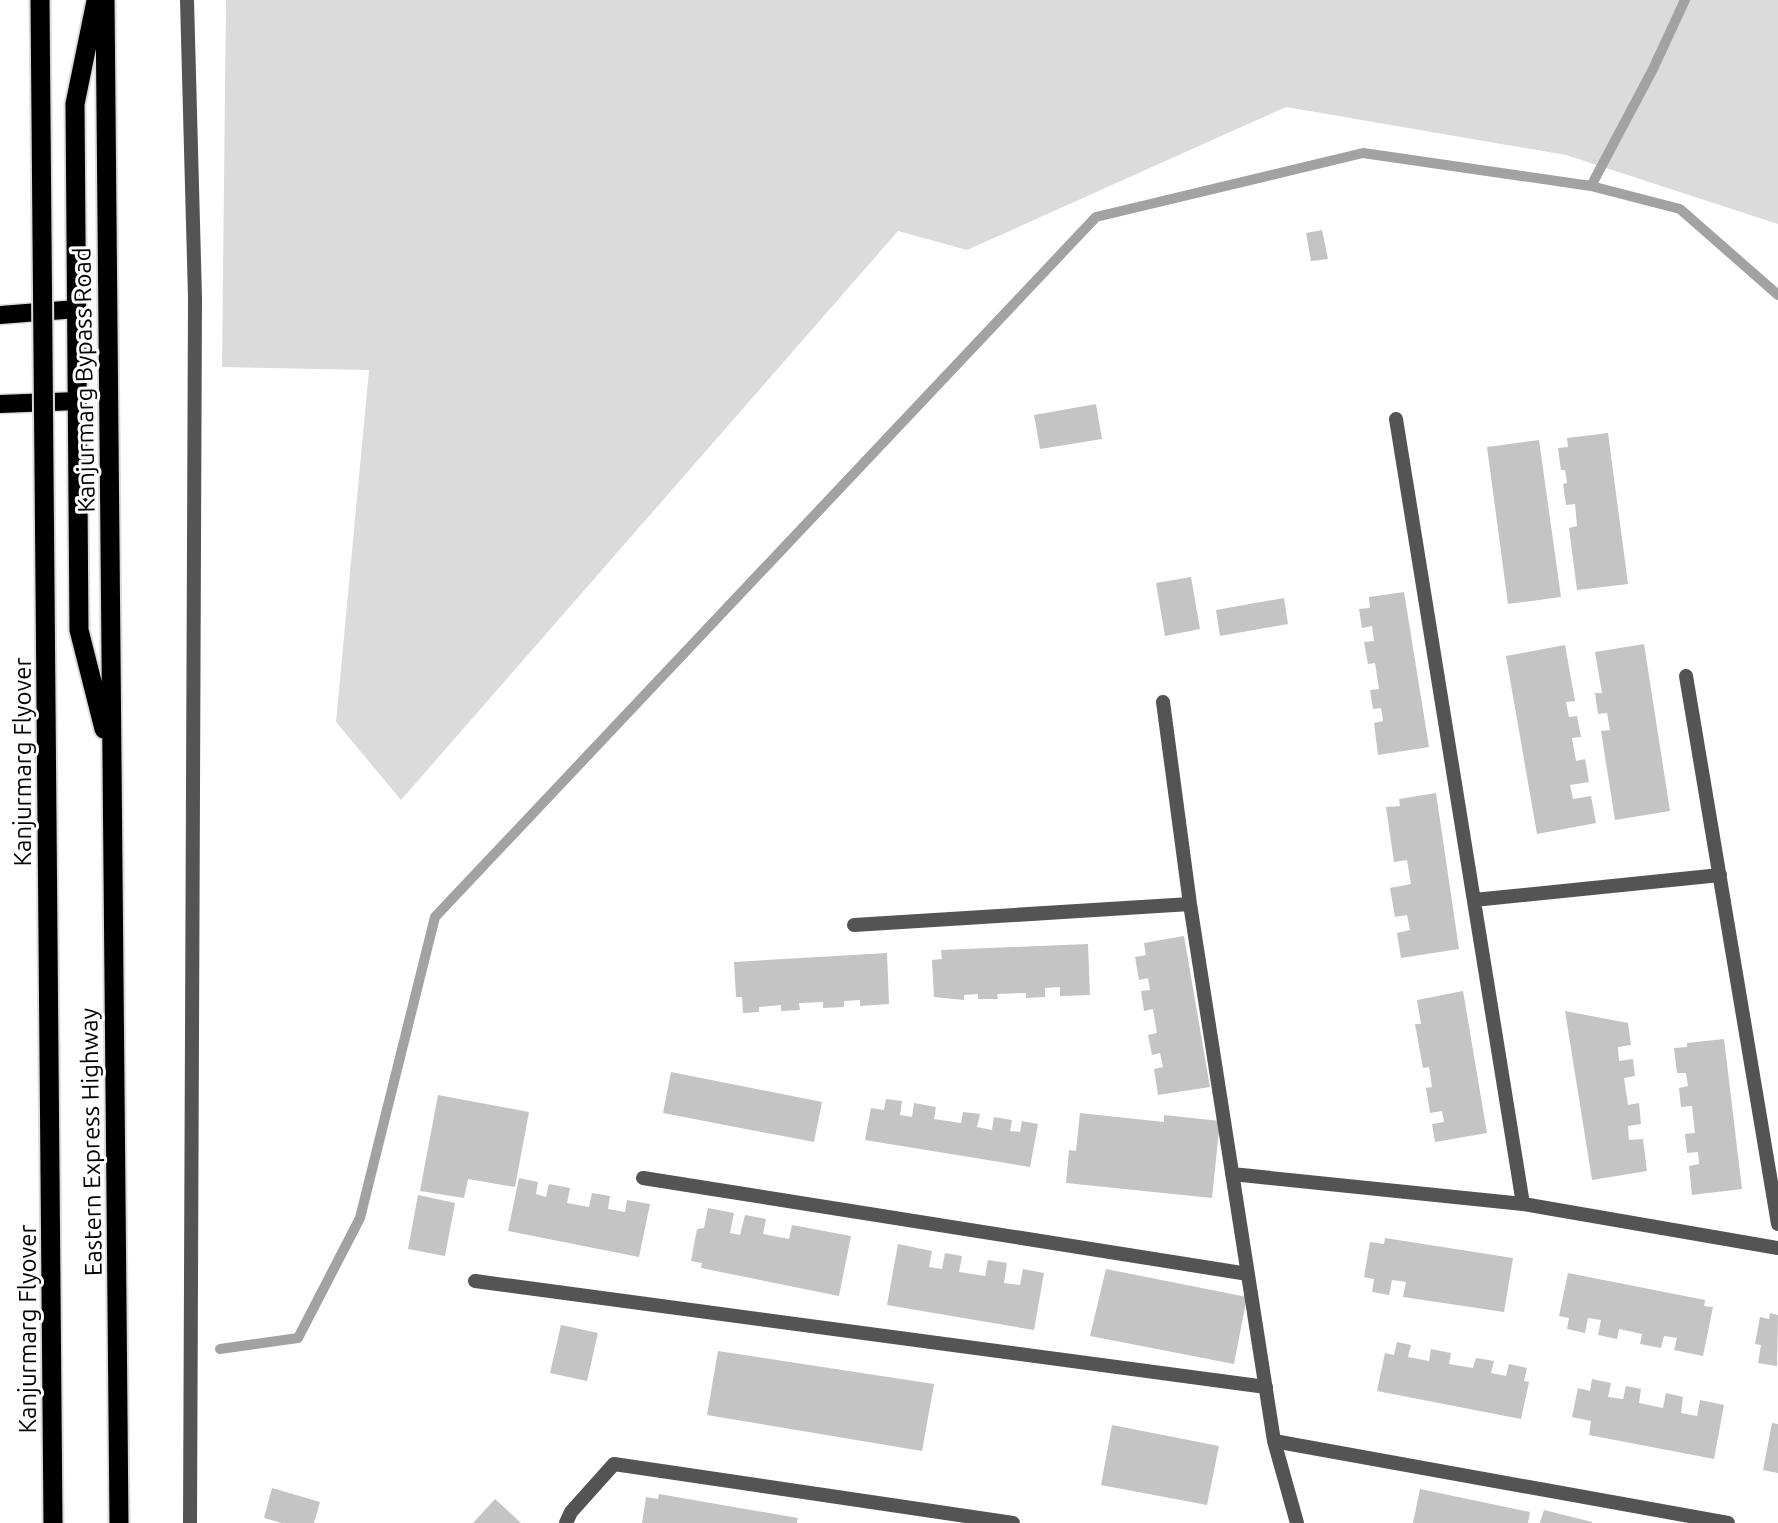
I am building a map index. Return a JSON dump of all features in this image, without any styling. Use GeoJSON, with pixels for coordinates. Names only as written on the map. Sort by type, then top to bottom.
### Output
{"type":"FeatureCollection","features":[{"type":"Feature","properties":{"kind":"highway","name":"Kanjurmarg Flyover"},"geometry":{"type":"LineString","coordinates":[[40,0],[53,1523]]}},
{"type":"Feature","properties":{"kind":"highway"},"geometry":{"type":"LineString","coordinates":[[97,0],[75,104],[79,630],[112,760]]}},
{"type":"Feature","properties":{"kind":"highway","name":"Kanjurmarg Bypass Road"},"geometry":{"type":"LineString","coordinates":[[105,0],[112,760]]}},
{"type":"Feature","properties":{"kind":"highway","name":"Eastern Express Highway"},"geometry":{"type":"LineString","coordinates":[[112,760],[119,1523]]}},
{"type":"Feature","properties":{"kind":"main road"},"geometry":{"type":"LineString","coordinates":[[0,315],[76,309]]}},
{"type":"Feature","properties":{"kind":"main road"},"geometry":{"type":"LineString","coordinates":[[0,404],[77,401]]}},
{"type":"Feature","properties":{"kind":"street"},"geometry":{"type":"LineString","coordinates":[[187,0],[195,298],[190,1523]]}},
{"type":"Feature","properties":{"kind":"street"},"geometry":{"type":"LineString","coordinates":[[1396,419],[1523,1204]]}},
{"type":"Feature","properties":{"kind":"street"},"geometry":{"type":"LineString","coordinates":[[1686,676],[1778,1224]]}},
{"type":"Feature","properties":{"kind":"street"},"geometry":{"type":"LineString","coordinates":[[1163,702],[1190,904],[1274,1441],[1297,1523]]}},
{"type":"Feature","properties":{"kind":"street"},"geometry":{"type":"LineString","coordinates":[[1474,900],[1720,875]]}},
{"type":"Feature","properties":{"kind":"street"},"geometry":{"type":"LineString","coordinates":[[854,925],[1190,904]]}},
{"type":"Feature","properties":{"kind":"street"},"geometry":{"type":"LineString","coordinates":[[1232,1174],[1523,1204],[1778,1248]]}},
{"type":"Feature","properties":{"kind":"street"},"geometry":{"type":"LineString","coordinates":[[643,1178],[1248,1274]]}},
{"type":"Feature","properties":{"kind":"street"},"geometry":{"type":"LineString","coordinates":[[475,1281],[1266,1387]]}},
{"type":"Feature","properties":{"kind":"street"},"geometry":{"type":"LineString","coordinates":[[1274,1441],[1728,1523]]}},
{"type":"Feature","properties":{"kind":"street"},"geometry":{"type":"LineString","coordinates":[[566,1523],[571,1512],[614,1464],[1013,1523]]}},
{"type":"Feature","properties":{"kind":"shaded area"},"geometry":{"type":"Polygon","coordinates":[[[226,0],[1778,0],[1778,224],[1566,155],[1286,107],[967,250],[898,231],[401,800],[336,722],[369,370],[222,367],[226,0]]]}},
{"type":"Feature","properties":{"kind":"building"},"geometry":{"type":"Polygon","coordinates":[[[1322,230],[1328,259],[1311,261],[1306,233],[1322,230]]]}},
{"type":"Feature","properties":{"kind":"building"},"geometry":{"type":"Polygon","coordinates":[[[1096,404],[1102,439],[1040,449],[1034,415],[1096,404]]]}},
{"type":"Feature","properties":{"kind":"building"},"geometry":{"type":"Polygon","coordinates":[[[1608,433],[1628,584],[1577,590],[1569,528],[1577,526],[1575,504],[1566,505],[1563,484],[1567,483],[1565,470],[1561,470],[1558,448],[1568,447],[1567,438],[1608,433]]]}},
{"type":"Feature","properties":{"kind":"building"},"geometry":{"type":"Polygon","coordinates":[[[1539,440],[1561,597],[1508,604],[1487,447],[1539,440]]]}},
{"type":"Feature","properties":{"kind":"building"},"geometry":{"type":"Polygon","coordinates":[[[1191,577],[1200,629],[1165,636],[1156,583],[1191,577]]]}},
{"type":"Feature","properties":{"kind":"building"},"geometry":{"type":"Polygon","coordinates":[[[1404,592],[1429,747],[1378,755],[1374,723],[1383,721],[1381,708],[1373,709],[1370,690],[1379,689],[1375,663],[1368,664],[1364,642],[1374,641],[1372,626],[1362,628],[1359,609],[1370,608],[1369,597],[1404,592]]]}},
{"type":"Feature","properties":{"kind":"building"},"geometry":{"type":"Polygon","coordinates":[[[1284,598],[1288,624],[1220,636],[1216,610],[1284,598]]]}},
{"type":"Feature","properties":{"kind":"building"},"geometry":{"type":"Polygon","coordinates":[[[1644,644],[1670,811],[1615,820],[1601,731],[1610,730],[1607,713],[1598,714],[1595,693],[1602,693],[1595,652],[1644,644]]]}},
{"type":"Feature","properties":{"kind":"building"},"geometry":{"type":"Polygon","coordinates":[[[1565,645],[1575,701],[1566,702],[1569,717],[1577,716],[1581,737],[1572,738],[1576,761],[1585,759],[1589,782],[1570,785],[1573,799],[1591,796],[1596,823],[1537,834],[1506,656],[1565,645]]]}},
{"type":"Feature","properties":{"kind":"building"},"geometry":{"type":"Polygon","coordinates":[[[1436,793],[1459,949],[1401,958],[1397,933],[1410,930],[1407,915],[1395,917],[1390,888],[1411,884],[1407,860],[1394,862],[1386,807],[1400,806],[1399,799],[1436,793]]]}},
{"type":"Feature","properties":{"kind":"building"},"geometry":{"type":"Polygon","coordinates":[[[1184,936],[1210,1087],[1158,1095],[1154,1069],[1163,1067],[1160,1053],[1152,1055],[1148,1035],[1157,1033],[1153,1009],[1144,1011],[1141,991],[1150,990],[1148,978],[1139,980],[1135,957],[1146,955],[1144,943],[1184,936]]]}},
{"type":"Feature","properties":{"kind":"building"},"geometry":{"type":"Polygon","coordinates":[[[1088,944],[1090,995],[1060,996],[1060,987],[1045,988],[1045,997],[1026,998],[1026,993],[997,994],[998,999],[978,999],[978,994],[964,995],[964,1000],[934,997],[932,960],[942,959],[941,950],[1088,944]]]}},
{"type":"Feature","properties":{"kind":"building"},"geometry":{"type":"Polygon","coordinates":[[[887,953],[889,1004],[860,1006],[860,1000],[844,1001],[844,1007],[823,1008],[823,1002],[799,1003],[800,1010],[781,1011],[781,1005],[759,1007],[759,1012],[743,1013],[742,997],[736,997],[734,962],[887,953]]]}},
{"type":"Feature","properties":{"kind":"building"},"geometry":{"type":"Polygon","coordinates":[[[1463,991],[1487,1133],[1435,1142],[1432,1124],[1444,1122],[1442,1111],[1430,1113],[1426,1088],[1432,1087],[1429,1067],[1423,1068],[1415,1024],[1421,1024],[1417,1000],[1463,991]]]}},
{"type":"Feature","properties":{"kind":"building"},"geometry":{"type":"Polygon","coordinates":[[[1565,1011],[1628,1023],[1631,1045],[1618,1047],[1619,1061],[1633,1059],[1635,1076],[1624,1078],[1628,1105],[1639,1103],[1641,1124],[1628,1126],[1629,1140],[1643,1139],[1647,1171],[1592,1180],[1565,1011]]]}},
{"type":"Feature","properties":{"kind":"building"},"geometry":{"type":"Polygon","coordinates":[[[1724,1039],[1742,1189],[1692,1195],[1689,1166],[1699,1164],[1698,1152],[1687,1153],[1685,1134],[1695,1133],[1692,1106],[1681,1107],[1679,1088],[1688,1086],[1686,1073],[1677,1073],[1674,1048],[1687,1047],[1687,1043],[1724,1039]]]}},
{"type":"Feature","properties":{"kind":"building"},"geometry":{"type":"Polygon","coordinates":[[[671,1072],[822,1102],[814,1142],[663,1113],[671,1072]]]}},
{"type":"Feature","properties":{"kind":"building"},"geometry":{"type":"Polygon","coordinates":[[[438,1095],[529,1112],[515,1187],[468,1179],[464,1198],[420,1191],[438,1095]]]}},
{"type":"Feature","properties":{"kind":"building"},"geometry":{"type":"Polygon","coordinates":[[[886,1099],[902,1101],[900,1115],[912,1117],[914,1103],[936,1107],[934,1119],[961,1123],[963,1112],[980,1114],[977,1127],[992,1130],[994,1117],[1012,1120],[1010,1131],[1020,1132],[1022,1121],[1038,1124],[1030,1167],[865,1140],[871,1108],[884,1110],[886,1099]]]}},
{"type":"Feature","properties":{"kind":"building"},"geometry":{"type":"Polygon","coordinates":[[[1080,1113],[1164,1122],[1164,1115],[1220,1121],[1212,1198],[1066,1183],[1069,1150],[1076,1151],[1080,1113]]]}},
{"type":"Feature","properties":{"kind":"building"},"geometry":{"type":"Polygon","coordinates":[[[519,1178],[538,1182],[536,1194],[546,1197],[549,1184],[570,1188],[567,1203],[589,1207],[592,1193],[610,1196],[608,1209],[625,1212],[627,1200],[650,1204],[639,1257],[508,1231],[519,1178]]]}},
{"type":"Feature","properties":{"kind":"building"},"geometry":{"type":"Polygon","coordinates":[[[418,1195],[455,1203],[445,1256],[408,1249],[418,1195]]]}},
{"type":"Feature","properties":{"kind":"building"},"geometry":{"type":"Polygon","coordinates":[[[708,1208],[734,1213],[730,1233],[740,1235],[745,1215],[766,1219],[763,1234],[789,1239],[792,1225],[851,1236],[839,1296],[701,1268],[702,1263],[691,1261],[697,1229],[704,1228],[708,1208]]]}},
{"type":"Feature","properties":{"kind":"building"},"geometry":{"type":"Polygon","coordinates":[[[1385,1238],[1513,1258],[1504,1312],[1403,1297],[1406,1282],[1392,1280],[1389,1295],[1372,1292],[1374,1279],[1364,1277],[1370,1242],[1384,1244],[1385,1238]]]}},
{"type":"Feature","properties":{"kind":"building"},"geometry":{"type":"Polygon","coordinates":[[[898,1244],[932,1251],[929,1267],[942,1269],[945,1253],[962,1256],[959,1272],[985,1276],[988,1260],[1007,1263],[1004,1283],[1020,1285],[1023,1269],[1044,1273],[1034,1330],[887,1305],[898,1244]]]}},
{"type":"Feature","properties":{"kind":"building"},"geometry":{"type":"Polygon","coordinates":[[[1106,1269],[1247,1297],[1234,1364],[1090,1336],[1106,1269]]]}},
{"type":"Feature","properties":{"kind":"building"},"geometry":{"type":"Polygon","coordinates":[[[1568,1273],[1705,1300],[1704,1306],[1713,1307],[1703,1356],[1674,1350],[1677,1338],[1664,1336],[1661,1348],[1640,1344],[1642,1334],[1619,1329],[1617,1339],[1598,1335],[1601,1320],[1588,1318],[1585,1333],[1567,1329],[1569,1318],[1559,1316],[1568,1273]]]}},
{"type":"Feature","properties":{"kind":"building"},"geometry":{"type":"Polygon","coordinates":[[[1770,1313],[1778,1315],[1777,1366],[1758,1363],[1761,1345],[1755,1344],[1760,1317],[1769,1319],[1770,1313]]]}},
{"type":"Feature","properties":{"kind":"building"},"geometry":{"type":"Polygon","coordinates":[[[561,1325],[598,1333],[587,1381],[550,1373],[561,1325]]]}},
{"type":"Feature","properties":{"kind":"building"},"geometry":{"type":"Polygon","coordinates":[[[1397,1342],[1411,1345],[1408,1357],[1429,1361],[1431,1349],[1451,1353],[1449,1364],[1473,1368],[1476,1358],[1494,1361],[1491,1373],[1506,1376],[1509,1364],[1527,1368],[1524,1381],[1529,1382],[1521,1419],[1377,1391],[1385,1353],[1394,1355],[1397,1342]]]}},
{"type":"Feature","properties":{"kind":"building"},"geometry":{"type":"Polygon","coordinates":[[[718,1351],[934,1384],[922,1451],[707,1415],[718,1351]]]}},
{"type":"Feature","properties":{"kind":"building"},"geometry":{"type":"Polygon","coordinates":[[[1592,1379],[1611,1383],[1608,1397],[1623,1399],[1626,1386],[1641,1389],[1639,1403],[1663,1408],[1666,1393],[1683,1397],[1681,1413],[1697,1416],[1700,1400],[1724,1405],[1714,1459],[1589,1435],[1591,1421],[1572,1417],[1578,1388],[1590,1391],[1592,1379]]]}},
{"type":"Feature","properties":{"kind":"building"},"geometry":{"type":"Polygon","coordinates":[[[1772,1423],[1778,1424],[1778,1473],[1763,1470],[1772,1423]]]}},
{"type":"Feature","properties":{"kind":"building"},"geometry":{"type":"Polygon","coordinates":[[[1112,1425],[1219,1446],[1207,1505],[1101,1485],[1112,1425]]]}},
{"type":"Feature","properties":{"kind":"building"},"geometry":{"type":"Polygon","coordinates":[[[272,1488],[320,1502],[314,1523],[282,1523],[264,1518],[272,1488]]]}},
{"type":"Feature","properties":{"kind":"building"},"geometry":{"type":"Polygon","coordinates":[[[1420,1489],[1530,1512],[1528,1523],[1413,1523],[1420,1489]]]}},
{"type":"Feature","properties":{"kind":"building"},"geometry":{"type":"Polygon","coordinates":[[[659,1494],[798,1518],[797,1523],[642,1523],[646,1497],[658,1499],[659,1494]]]}},
{"type":"Feature","properties":{"kind":"building"},"geometry":{"type":"Polygon","coordinates":[[[495,1499],[521,1523],[473,1523],[495,1499]]]}},
{"type":"Feature","properties":{"kind":"building"},"geometry":{"type":"Polygon","coordinates":[[[1544,1510],[1592,1522],[1592,1523],[1540,1523],[1544,1510]]]}},
{"type":"Feature","properties":{"kind":"waterway"},"geometry":{"type":"LineString","coordinates":[[1591,186],[1653,69],[1685,0]]}},
{"type":"Feature","properties":{"kind":"waterway"},"geometry":{"type":"LineString","coordinates":[[220,1349],[298,1338],[360,1218],[435,917],[1096,217],[1363,153],[1591,186],[1680,209],[1778,295]]}}]}
